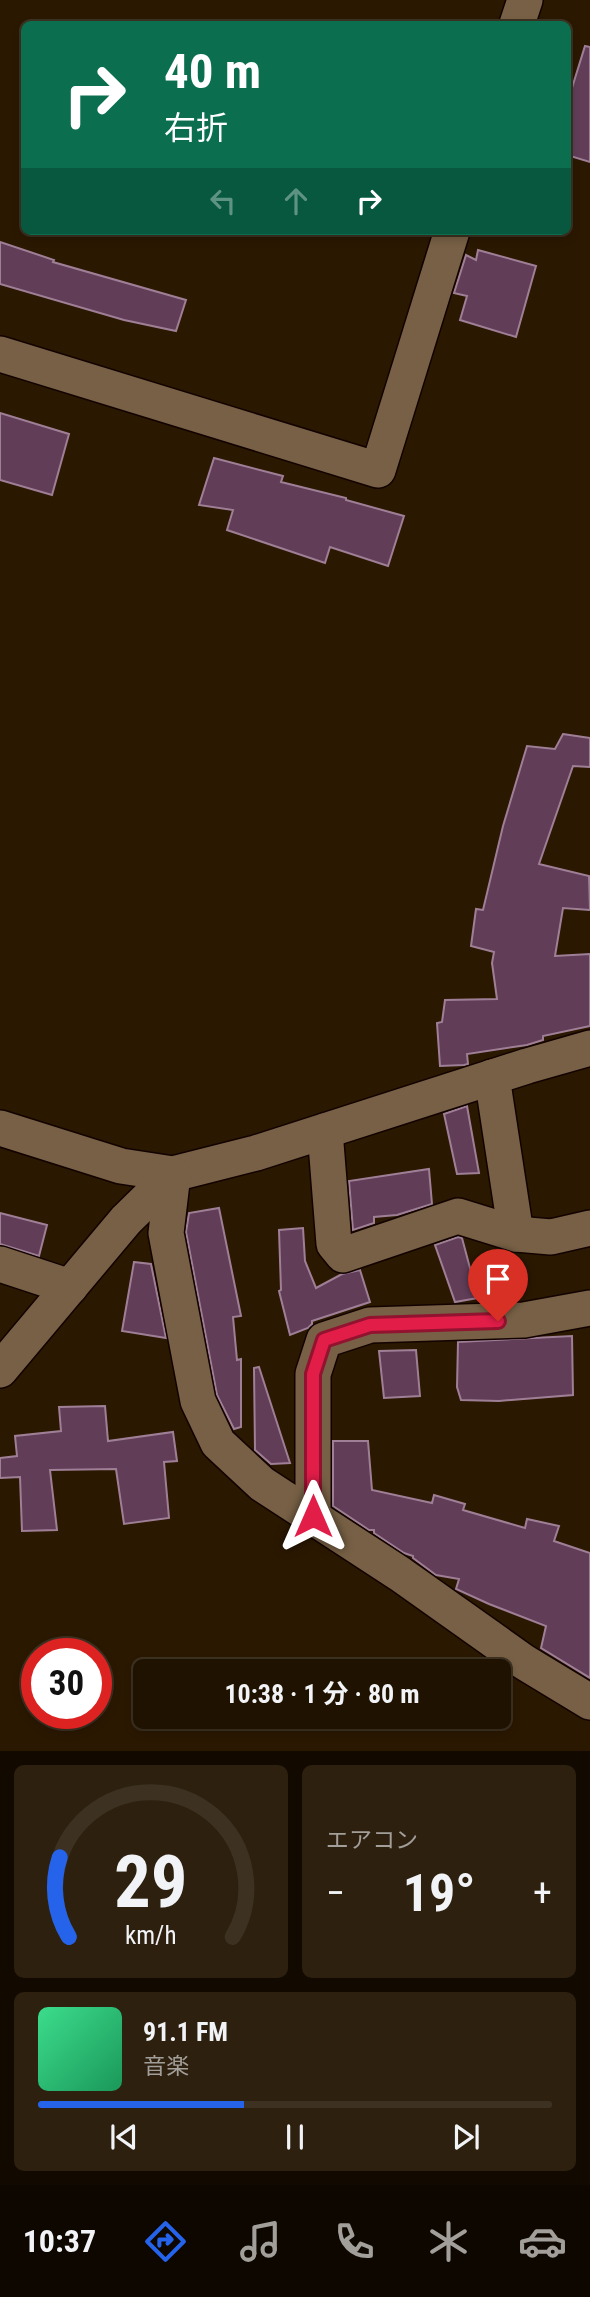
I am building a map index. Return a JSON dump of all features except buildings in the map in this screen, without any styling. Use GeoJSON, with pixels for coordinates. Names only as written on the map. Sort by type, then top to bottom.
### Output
{"type":"FeatureCollection","features":[{"type":"Feature","properties":{"kind":"street"},"geometry":{"type":"LineString","coordinates":[[518,21],[525,0]]}},
{"type":"Feature","properties":{"kind":"street"},"geometry":{"type":"LineString","coordinates":[[0,354],[378,470],[451,235]]}},
{"type":"Feature","properties":{"kind":"street"},"geometry":{"type":"LineString","coordinates":[[0,1128],[121,1166],[173,1174],[256,1153],[590,1048]]}},
{"type":"Feature","properties":{"kind":"street"},"geometry":{"type":"LineString","coordinates":[[492,1077],[516,1234]]}},
{"type":"Feature","properties":{"kind":"street"},"geometry":{"type":"LineString","coordinates":[[325,1131],[334,1244],[343,1255],[458,1216],[516,1234],[551,1237],[590,1228]]}},
{"type":"Feature","properties":{"kind":"street"},"geometry":{"type":"LineString","coordinates":[[0,1370],[126,1220],[173,1174]]}},
{"type":"Feature","properties":{"kind":"street"},"geometry":{"type":"LineString","coordinates":[[173,1174],[166,1233],[198,1401],[218,1443],[262,1484],[400,1574],[524,1662],[590,1702]]}},
{"type":"Feature","properties":{"kind":"street"},"geometry":{"type":"LineString","coordinates":[[0,1264],[70,1287]]}},
{"type":"Feature","properties":{"kind":"street"},"geometry":{"type":"LineString","coordinates":[[313,1516],[313,1374],[324,1340],[370,1325],[524,1320],[590,1308]]}},
{"type":"Feature","properties":{"kind":"route"},"geometry":{"type":"LineString","coordinates":[[313,1516],[313,1374],[324,1340],[370,1325],[498,1321]]}}]}
